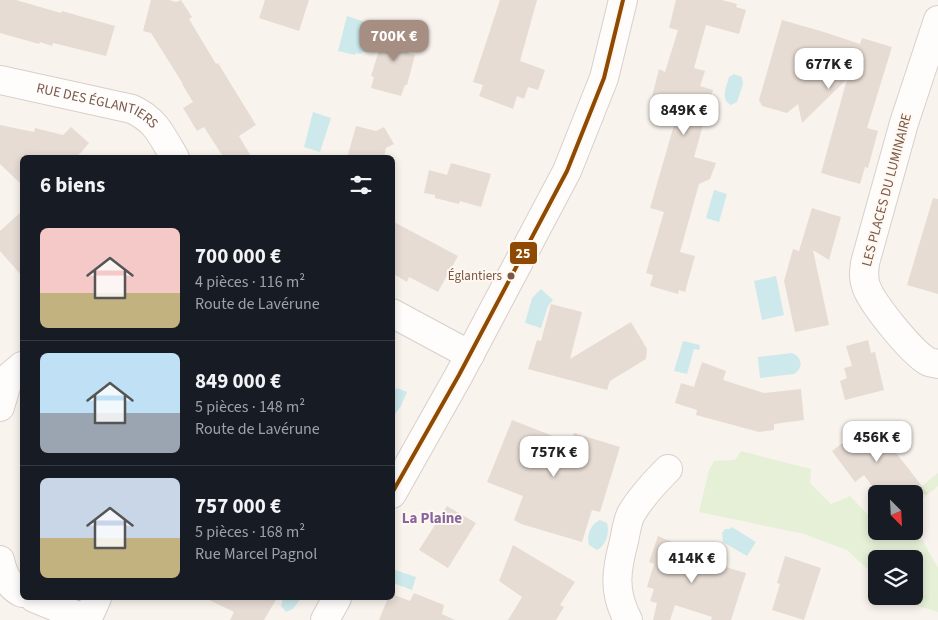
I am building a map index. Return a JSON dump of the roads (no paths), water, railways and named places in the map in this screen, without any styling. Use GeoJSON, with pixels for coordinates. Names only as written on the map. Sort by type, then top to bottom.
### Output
{"type":"FeatureCollection","features":[{"type":"Feature","properties":{"kind":"street"},"geometry":{"type":"LineString","coordinates":[[395,489],[470,355],[570,163],[604,78],[623,0]]}},
{"type":"Feature","properties":{"kind":"street","name":"LES PLACES DU LUMINAIRE"},"geometry":{"type":"LineString","coordinates":[[938,20],[904,123],[864,276],[872,299],[900,336],[927,361],[938,364]]}},
{"type":"Feature","properties":{"kind":"street","name":"RUE DES ÉGLANTIERS"},"geometry":{"type":"LineString","coordinates":[[0,80],[132,109],[145,115],[157,126],[173,155]]}},
{"type":"Feature","properties":{"kind":"street"},"geometry":{"type":"LineString","coordinates":[[395,316],[470,355]]}},
{"type":"Feature","properties":{"kind":"street"},"geometry":{"type":"LineString","coordinates":[[0,407],[9,377],[20,368]]}},
{"type":"Feature","properties":{"kind":"street"},"geometry":{"type":"LineString","coordinates":[[628,620],[622,609],[616,587],[618,564],[630,516],[648,489],[668,469]]}},
{"type":"Feature","properties":{"kind":"street"},"geometry":{"type":"LineString","coordinates":[[39,600],[87,620],[96,600]]}},
{"type":"Feature","properties":{"kind":"street"},"geometry":{"type":"LineString","coordinates":[[325,620],[336,600]]}},
{"type":"Feature","properties":{"kind":"water"},"geometry":{"type":"Polygon","coordinates":[[[347,16],[365,22],[360,41],[368,47],[367,52],[356,53],[355,55],[338,51],[347,16]]]}},
{"type":"Feature","properties":{"kind":"water"},"geometry":{"type":"Polygon","coordinates":[[[734,74],[742,77],[743,84],[737,102],[731,105],[726,100],[725,93],[729,77],[734,74]]]}},
{"type":"Feature","properties":{"kind":"water"},"geometry":{"type":"Polygon","coordinates":[[[313,112],[331,118],[320,152],[304,147],[313,112]]]}},
{"type":"Feature","properties":{"kind":"water"},"geometry":{"type":"Polygon","coordinates":[[[714,190],[727,194],[719,222],[706,218],[714,190]]]}},
{"type":"Feature","properties":{"kind":"water"},"geometry":{"type":"Polygon","coordinates":[[[776,276],[784,315],[762,320],[754,281],[776,276]]]}},
{"type":"Feature","properties":{"kind":"water"},"geometry":{"type":"Polygon","coordinates":[[[541,289],[553,300],[548,306],[541,328],[525,323],[532,298],[541,289]]]}},
{"type":"Feature","properties":{"kind":"water"},"geometry":{"type":"Polygon","coordinates":[[[683,341],[700,345],[699,350],[694,349],[687,374],[674,371],[683,341]]]}},
{"type":"Feature","properties":{"kind":"water"},"geometry":{"type":"Polygon","coordinates":[[[792,353],[800,360],[797,372],[760,378],[758,357],[792,353]]]}},
{"type":"Feature","properties":{"kind":"water"},"geometry":{"type":"Polygon","coordinates":[[[397,388],[407,392],[395,414],[395,390],[397,388]]]}},
{"type":"Feature","properties":{"kind":"water"},"geometry":{"type":"Polygon","coordinates":[[[600,520],[607,523],[608,530],[605,542],[597,550],[589,545],[588,538],[594,524],[600,520]]]}},
{"type":"Feature","properties":{"kind":"water"},"geometry":{"type":"Polygon","coordinates":[[[732,527],[756,542],[747,556],[723,542],[722,533],[725,529],[732,527]]]}},
{"type":"Feature","properties":{"kind":"water"},"geometry":{"type":"Polygon","coordinates":[[[395,570],[416,577],[412,590],[395,584],[395,570]]]}},
{"type":"Feature","properties":{"kind":"water"},"geometry":{"type":"Polygon","coordinates":[[[282,600],[300,600],[293,609],[286,612],[281,606],[282,600]]]}},
{"type":"Feature","properties":{"kind":"place","name":"Églantiers"},"geometry":{"type":"Point","coordinates":[511,276]}},
{"type":"Feature","properties":{"kind":"district","name":"La Plaine"},"geometry":{"type":"Point","coordinates":[432,518]}}]}
